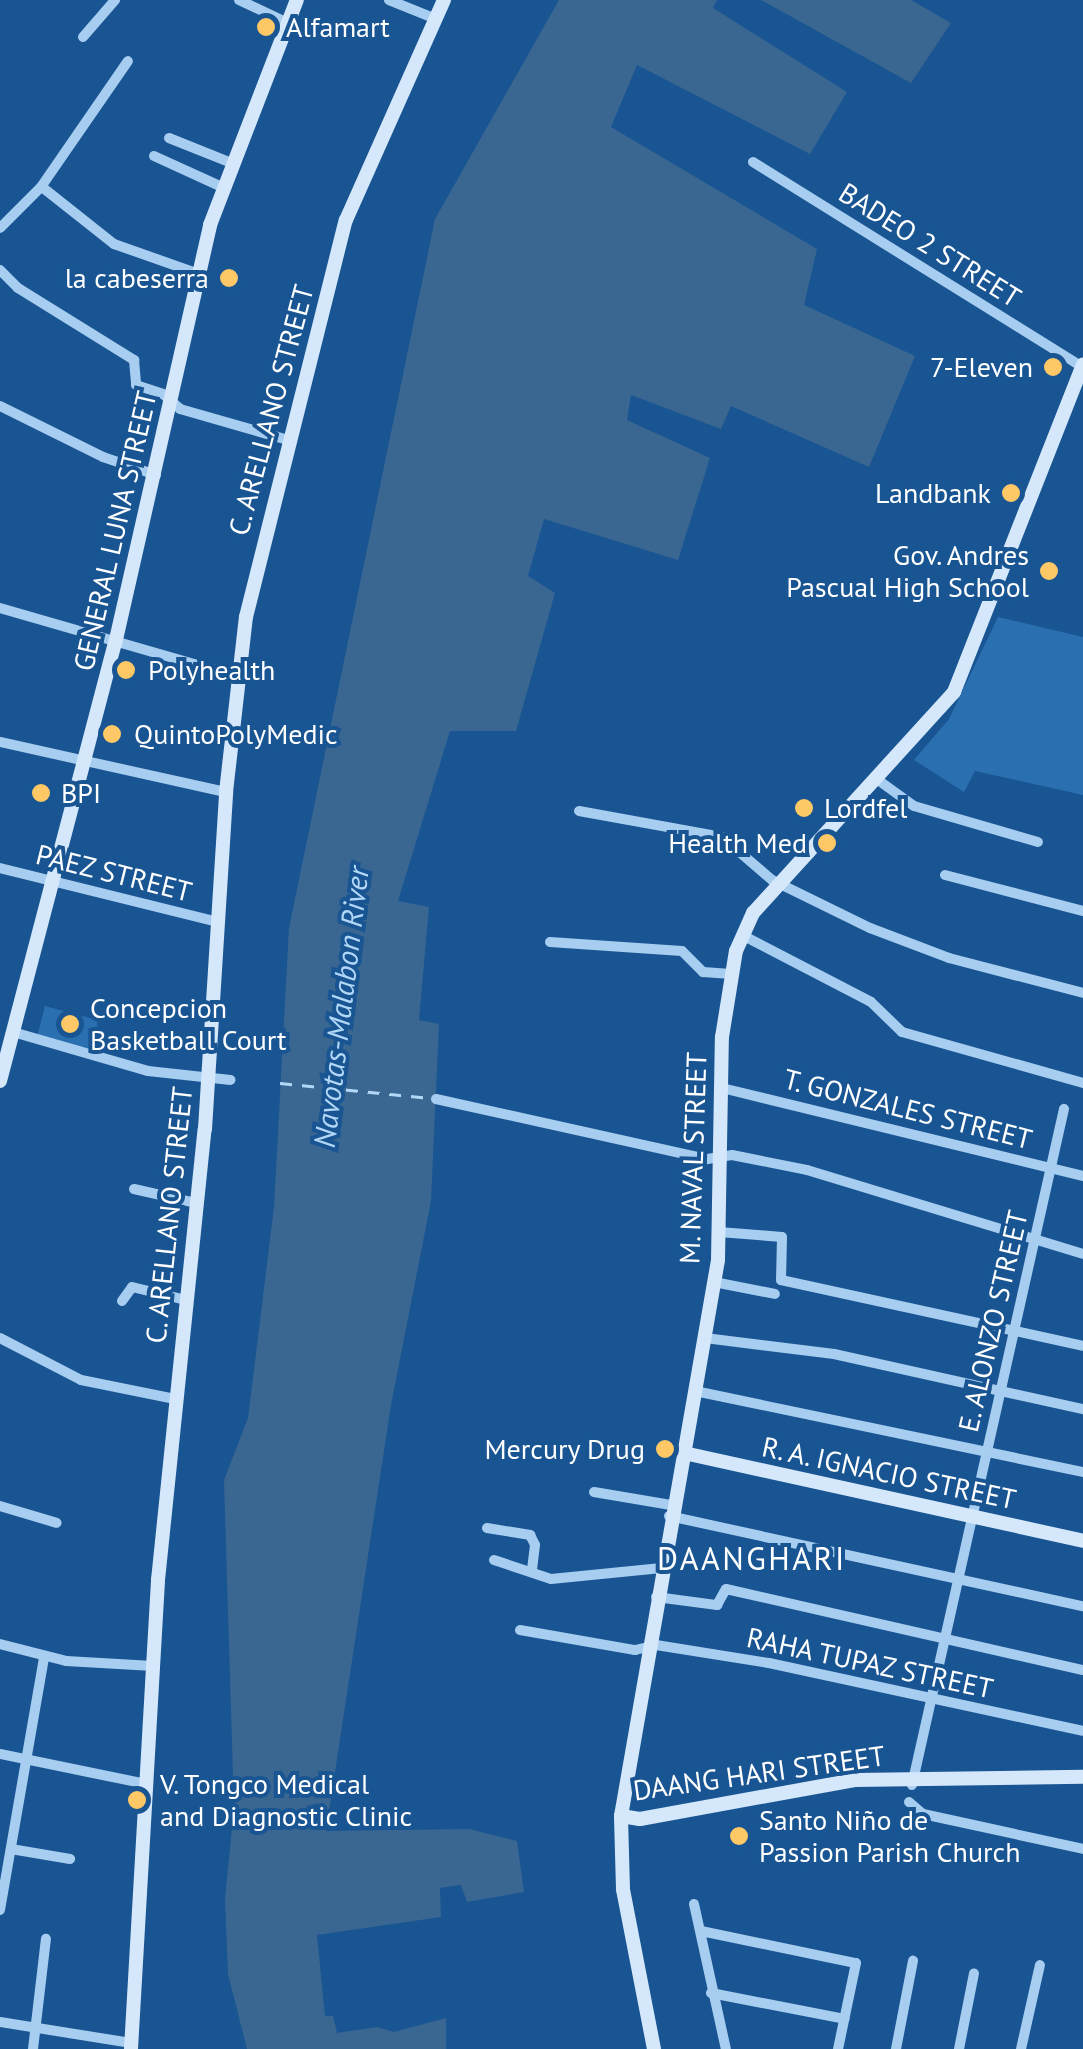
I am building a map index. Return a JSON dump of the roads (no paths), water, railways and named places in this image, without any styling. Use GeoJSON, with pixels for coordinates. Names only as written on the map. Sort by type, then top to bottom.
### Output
{"type":"FeatureCollection","features":[{"type":"Feature","properties":{"kind":"main road","name":"GENERAL LUNA STREET"},"geometry":{"type":"LineString","coordinates":[[0,1081],[3,1054],[13,1032],[116,644],[222,188],[297,0]]}},
{"type":"Feature","properties":{"kind":"main road","name":"C. ARELLANO STREET"},"geometry":{"type":"LineString","coordinates":[[131,2046],[153,1666],[175,1399],[208,1079],[226,792],[239,677],[262,532],[346,220],[444,0]]}},
{"type":"Feature","properties":{"kind":"main road","name":"M. NAVAL STREET"},"geometry":{"type":"LineString","coordinates":[[654,2049],[628,1923],[621,1816],[646,1646],[714,1282],[720,1232],[722,1088],[731,974],[742,935],[781,882],[942,710],[967,666],[1082,366]]}},
{"type":"Feature","properties":{"kind":"main road","name":"R. A. IGNACIO STREET"},"geometry":{"type":"LineString","coordinates":[[684,1453],[1083,1540]]}},
{"type":"Feature","properties":{"kind":"main road","name":"DAANG HARI STREET"},"geometry":{"type":"LineString","coordinates":[[621,1816],[640,1819],[854,1780],[1083,1777]]}},
{"type":"Feature","properties":{"kind":"street"},"geometry":{"type":"LineString","coordinates":[[84,37],[115,0]]}},
{"type":"Feature","properties":{"kind":"street"},"geometry":{"type":"LineString","coordinates":[[239,0],[288,23]]}},
{"type":"Feature","properties":{"kind":"street"},"geometry":{"type":"LineString","coordinates":[[389,0],[436,19]]}},
{"type":"Feature","properties":{"kind":"street"},"geometry":{"type":"LineString","coordinates":[[0,228],[42,186],[119,83],[128,61]]}},
{"type":"Feature","properties":{"kind":"street"},"geometry":{"type":"LineString","coordinates":[[169,138],[230,162]]}},
{"type":"Feature","properties":{"kind":"street"},"geometry":{"type":"LineString","coordinates":[[154,156],[222,188]]}},
{"type":"Feature","properties":{"kind":"street","name":"BADEO 2 STREET"},"geometry":{"type":"LineString","coordinates":[[753,162],[1082,366]]}},
{"type":"Feature","properties":{"kind":"street"},"geometry":{"type":"LineString","coordinates":[[42,186],[114,244],[200,274]]}},
{"type":"Feature","properties":{"kind":"street"},"geometry":{"type":"LineString","coordinates":[[0,270],[134,360],[134,384],[171,402],[288,440]]}},
{"type":"Feature","properties":{"kind":"street"},"geometry":{"type":"LineString","coordinates":[[0,406],[102,457],[156,474]]}},
{"type":"Feature","properties":{"kind":"street"},"geometry":{"type":"LineString","coordinates":[[0,608],[239,677]]}},
{"type":"Feature","properties":{"kind":"street"},"geometry":{"type":"LineString","coordinates":[[0,742],[226,792]]}},
{"type":"Feature","properties":{"kind":"street"},"geometry":{"type":"LineString","coordinates":[[878,780],[914,806],[1038,842]]}},
{"type":"Feature","properties":{"kind":"street"},"geometry":{"type":"LineString","coordinates":[[579,811],[709,832],[781,882],[905,942],[1083,992]]}},
{"type":"Feature","properties":{"kind":"street","name":"PAEZ STREET"},"geometry":{"type":"LineString","coordinates":[[0,868],[218,922]]}},
{"type":"Feature","properties":{"kind":"street"},"geometry":{"type":"LineString","coordinates":[[945,876],[1083,911]]}},
{"type":"Feature","properties":{"kind":"street"},"geometry":{"type":"LineString","coordinates":[[742,935],[871,1002],[902,1032],[1083,1084]]}},
{"type":"Feature","properties":{"kind":"street"},"geometry":{"type":"LineString","coordinates":[[550,942],[682,951],[703,972],[731,974]]}},
{"type":"Feature","properties":{"kind":"street"},"geometry":{"type":"LineString","coordinates":[[13,1032],[148,1070],[231,1080]]}},
{"type":"Feature","properties":{"kind":"street","name":"T. GONZALES STREET"},"geometry":{"type":"LineString","coordinates":[[722,1088],[1083,1176]]}},
{"type":"Feature","properties":{"kind":"street"},"geometry":{"type":"LineString","coordinates":[[436,1100],[720,1157],[808,1170],[1083,1254]]}},
{"type":"Feature","properties":{"kind":"street","name":"E. ALONZO STREET"},"geometry":{"type":"LineString","coordinates":[[913,1782],[1064,1109]]}},
{"type":"Feature","properties":{"kind":"street"},"geometry":{"type":"LineString","coordinates":[[134,1190],[196,1202]]}},
{"type":"Feature","properties":{"kind":"street"},"geometry":{"type":"LineString","coordinates":[[720,1232],[782,1237],[781,1280],[1083,1346]]}},
{"type":"Feature","properties":{"kind":"street"},"geometry":{"type":"LineString","coordinates":[[714,1282],[774,1294]]}},
{"type":"Feature","properties":{"kind":"street"},"geometry":{"type":"LineString","coordinates":[[122,1301],[132,1287],[186,1300]]}},
{"type":"Feature","properties":{"kind":"street"},"geometry":{"type":"LineString","coordinates":[[0,1338],[81,1380],[175,1399]]}},
{"type":"Feature","properties":{"kind":"street"},"geometry":{"type":"LineString","coordinates":[[705,1338],[834,1354],[1083,1409]]}},
{"type":"Feature","properties":{"kind":"street"},"geometry":{"type":"LineString","coordinates":[[695,1391],[1083,1472]]}},
{"type":"Feature","properties":{"kind":"street"},"geometry":{"type":"LineString","coordinates":[[594,1492],[1083,1606]]}},
{"type":"Feature","properties":{"kind":"street"},"geometry":{"type":"LineString","coordinates":[[0,1506],[57,1523]]}},
{"type":"Feature","properties":{"kind":"street"},"geometry":{"type":"LineString","coordinates":[[487,1528],[530,1535],[536,1545],[532,1570]]}},
{"type":"Feature","properties":{"kind":"street"},"geometry":{"type":"LineString","coordinates":[[494,1560],[551,1578],[661,1568]]}},
{"type":"Feature","properties":{"kind":"street"},"geometry":{"type":"LineString","coordinates":[[656,1597],[717,1605],[726,1589],[1083,1670]]}},
{"type":"Feature","properties":{"kind":"street","name":"RAHA TUPAZ STREET"},"geometry":{"type":"LineString","coordinates":[[520,1630],[635,1650],[646,1646],[769,1662],[1083,1731]]}},
{"type":"Feature","properties":{"kind":"street"},"geometry":{"type":"LineString","coordinates":[[0,1644],[44,1657],[153,1666]]}},
{"type":"Feature","properties":{"kind":"street"},"geometry":{"type":"LineString","coordinates":[[0,1910],[44,1657]]}},
{"type":"Feature","properties":{"kind":"street"},"geometry":{"type":"LineString","coordinates":[[0,1754],[146,1784]]}},
{"type":"Feature","properties":{"kind":"street"},"geometry":{"type":"LineString","coordinates":[[909,1802],[923,1814],[1083,1849]]}},
{"type":"Feature","properties":{"kind":"street"},"geometry":{"type":"LineString","coordinates":[[11,1849],[70,1860]]}},
{"type":"Feature","properties":{"kind":"street"},"geometry":{"type":"LineString","coordinates":[[694,1904],[726,2049]]}},
{"type":"Feature","properties":{"kind":"street"},"geometry":{"type":"LineString","coordinates":[[700,1931],[856,1962],[838,2049]]}},
{"type":"Feature","properties":{"kind":"street"},"geometry":{"type":"LineString","coordinates":[[32,2049],[46,1939]]}},
{"type":"Feature","properties":{"kind":"street"},"geometry":{"type":"LineString","coordinates":[[896,2049],[913,1962]]}},
{"type":"Feature","properties":{"kind":"street"},"geometry":{"type":"LineString","coordinates":[[1021,2049],[1040,1966]]}},
{"type":"Feature","properties":{"kind":"street"},"geometry":{"type":"LineString","coordinates":[[959,2049],[974,1973]]}},
{"type":"Feature","properties":{"kind":"street"},"geometry":{"type":"LineString","coordinates":[[711,1993],[845,2019]]}},
{"type":"Feature","properties":{"kind":"street"},"geometry":{"type":"LineString","coordinates":[[0,2022],[131,2046]]}},
{"type":"Feature","properties":{"kind":"water","name":"Navotas-Malabon River"},"geometry":{"type":"Polygon","coordinates":[[[559,0],[717,0],[713,8],[847,92],[810,154],[637,65],[611,127],[817,249],[804,305],[915,356],[869,467],[731,406],[721,429],[631,395],[627,420],[710,458],[678,560],[544,519],[528,576],[555,593],[516,731],[450,731],[398,901],[429,907],[419,1020],[439,1024],[431,1201],[391,1405],[326,1831],[469,1829],[517,1841],[524,1892],[467,1902],[461,1885],[440,1888],[441,1917],[317,1935],[325,2016],[333,2016],[337,2033],[377,2027],[394,2032],[446,2018],[446,2049],[247,2049],[228,1974],[225,1898],[234,1809],[224,1480],[248,1418],[274,1207],[289,928],[435,219],[559,0]]]}},
{"type":"Feature","properties":{"kind":"water"},"geometry":{"type":"Polygon","coordinates":[[[761,0],[911,0],[951,23],[911,83],[761,0]]]}},
{"type":"Feature","properties":{"kind":"place","name":"Alfamart"},"geometry":{"type":"Point","coordinates":[266,27]}},
{"type":"Feature","properties":{"kind":"place","name":"la cabeserra"},"geometry":{"type":"Point","coordinates":[229,278]}},
{"type":"Feature","properties":{"kind":"place","name":"7-Eleven"},"geometry":{"type":"Point","coordinates":[1053,367]}},
{"type":"Feature","properties":{"kind":"place","name":"Landbank"},"geometry":{"type":"Point","coordinates":[1011,493]}},
{"type":"Feature","properties":{"kind":"place","name":"Gov. Andres Pascual High School"},"geometry":{"type":"Point","coordinates":[1049,571]}},
{"type":"Feature","properties":{"kind":"place","name":"Polyhealth"},"geometry":{"type":"Point","coordinates":[126,670]}},
{"type":"Feature","properties":{"kind":"place","name":"QuintoPolyMedic"},"geometry":{"type":"Point","coordinates":[112,734]}},
{"type":"Feature","properties":{"kind":"place","name":"BPI"},"geometry":{"type":"Point","coordinates":[41,793]}},
{"type":"Feature","properties":{"kind":"place","name":"Lordfel"},"geometry":{"type":"Point","coordinates":[804,808]}},
{"type":"Feature","properties":{"kind":"place","name":"Health Med"},"geometry":{"type":"Point","coordinates":[827,843]}},
{"type":"Feature","properties":{"kind":"place","name":"Concepcion Basketball Court"},"geometry":{"type":"Point","coordinates":[70,1024]}},
{"type":"Feature","properties":{"kind":"place","name":"Mercury Drug"},"geometry":{"type":"Point","coordinates":[665,1449]}},
{"type":"Feature","properties":{"kind":"place","name":"V. Tongco Medical and Diagnostic Clinic"},"geometry":{"type":"Point","coordinates":[137,1800]}},
{"type":"Feature","properties":{"kind":"place","name":"Santo Niño de Passion Parish Church"},"geometry":{"type":"Point","coordinates":[739,1836]}},
{"type":"Feature","properties":{"kind":"district","name":"DAANGHARI"},"geometry":{"type":"Point","coordinates":[752,1558]}}]}
